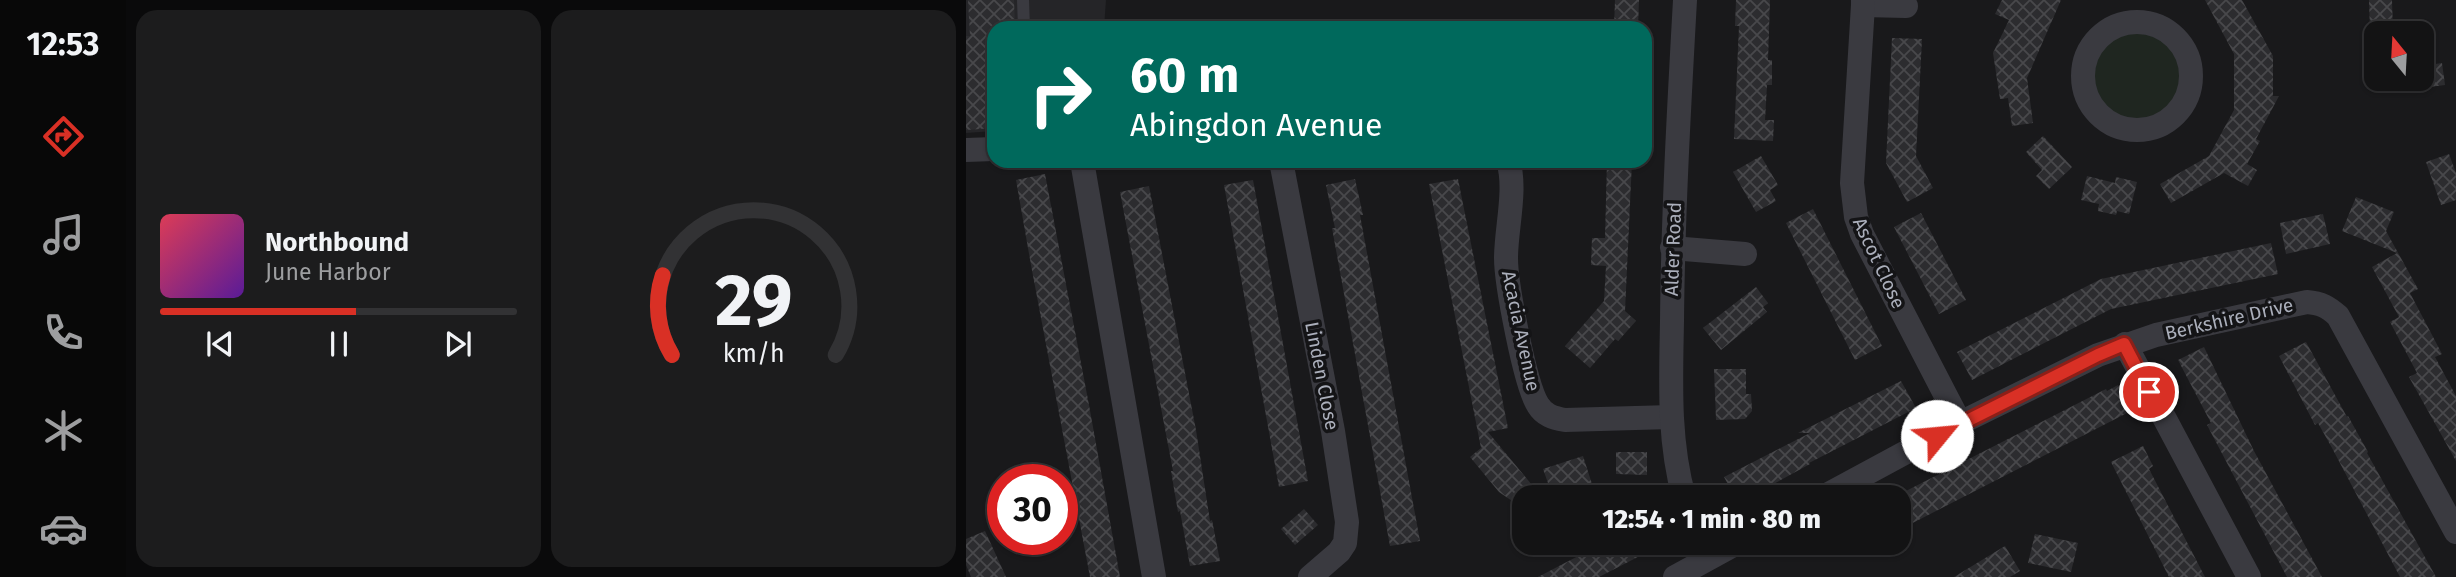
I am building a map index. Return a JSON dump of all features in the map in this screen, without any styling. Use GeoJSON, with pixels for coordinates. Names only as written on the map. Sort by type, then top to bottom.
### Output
{"type":"FeatureCollection","features":[{"type":"Feature","properties":{"kind":"street","name":"Alder Road"},"geometry":{"type":"LineString","coordinates":[[1682,485],[1671,416],[1672,248],[1685,0]]}},
{"type":"Feature","properties":{"kind":"street","name":"Ascot Close"},"geometry":{"type":"LineString","coordinates":[[1906,6],[1863,2],[1852,183],[1856,217],[1862,234],[1960,424]]}},
{"type":"Feature","properties":{"kind":"street"},"geometry":{"type":"LineString","coordinates":[[2132,11],[2166,30],[2179,41],[2188,57],[2191,74],[2189,92],[2181,107],[2169,120],[2153,128],[2135,130],[2117,126],[2101,117],[2089,103],[2083,86],[2082,68],[2088,50],[2099,36],[2132,11]]}},
{"type":"Feature","properties":{"kind":"street"},"geometry":{"type":"LineString","coordinates":[[966,150],[987,149]]}},
{"type":"Feature","properties":{"kind":"street"},"geometry":{"type":"LineString","coordinates":[[1083,168],[1154,577]]}},
{"type":"Feature","properties":{"kind":"street","name":"Linden Close"},"geometry":{"type":"LineString","coordinates":[[1281,168],[1347,522],[1345,543],[1339,552],[1310,577]]}},
{"type":"Feature","properties":{"kind":"street","name":"Acacia Avenue"},"geometry":{"type":"LineString","coordinates":[[1510,168],[1507,278],[1529,383],[1539,407],[1554,418],[1565,421],[1671,416]]}},
{"type":"Feature","properties":{"kind":"street"},"geometry":{"type":"LineString","coordinates":[[1672,248],[1745,254]]}},
{"type":"Feature","properties":{"kind":"street","name":"Berkshire Drive"},"geometry":{"type":"LineString","coordinates":[[1846,485],[1960,424],[2124,344],[2307,302],[2319,303],[2338,316],[2456,532]]}},
{"type":"Feature","properties":{"kind":"street"},"geometry":{"type":"LineString","coordinates":[[2124,344],[2249,577]]}},
{"type":"Feature","properties":{"kind":"street"},"geometry":{"type":"LineString","coordinates":[[1675,577],[1704,561]]}},
{"type":"Feature","properties":{"kind":"lane"},"geometry":{"type":"LineString","coordinates":[[1023,0],[1024,21]]}},
{"type":"Feature","properties":{"kind":"shaded area"},"geometry":{"type":"Polygon","coordinates":[[[966,0],[1106,0],[1104,21],[987,21],[987,132],[966,133],[966,0]]]}},
{"type":"Feature","properties":{"kind":"shaded area"},"geometry":{"type":"Polygon","coordinates":[[[2136,31],[2161,38],[2173,50],[2180,75],[2173,100],[2161,112],[2136,119],[2111,112],[2099,100],[2092,75],[2099,50],[2111,38],[2136,31]]]}},
{"type":"Feature","properties":{"kind":"building"},"geometry":{"type":"Polygon","coordinates":[[[968,0],[1014,0],[1015,21],[987,21],[987,128],[966,130],[966,36],[970,36],[968,0]]]}},
{"type":"Feature","properties":{"kind":"building"},"geometry":{"type":"Polygon","coordinates":[[[1615,0],[1639,0],[1638,21],[1614,21],[1615,0]]]}},
{"type":"Feature","properties":{"kind":"building"},"geometry":{"type":"Polygon","coordinates":[[[1736,0],[1770,0],[1768,60],[1772,60],[1772,85],[1767,85],[1765,120],[1774,120],[1773,141],[1734,139],[1739,26],[1735,26],[1736,0]]]}},
{"type":"Feature","properties":{"kind":"building"},"geometry":{"type":"Polygon","coordinates":[[[2002,0],[2061,0],[2027,78],[2033,123],[2012,126],[2008,98],[2000,99],[1993,53],[2009,20],[1995,14],[2002,0]]]}},
{"type":"Feature","properties":{"kind":"building"},"geometry":{"type":"Polygon","coordinates":[[[2205,0],[2242,0],[2273,56],[2273,96],[2279,96],[2256,139],[2260,141],[2247,164],[2257,170],[2248,186],[2224,173],[2171,203],[2160,184],[2209,156],[2234,110],[2234,54],[2205,0]]]}},
{"type":"Feature","properties":{"kind":"building"},"geometry":{"type":"Polygon","coordinates":[[[2369,0],[2392,0],[2393,21],[2370,21],[2369,0]]]}},
{"type":"Feature","properties":{"kind":"building"},"geometry":{"type":"Polygon","coordinates":[[[1892,38],[1922,39],[1916,156],[1933,188],[1907,202],[1886,163],[1892,38]]]}},
{"type":"Feature","properties":{"kind":"building"},"geometry":{"type":"Polygon","coordinates":[[[2442,63],[2445,85],[2434,86],[2434,64],[2442,63]]]}},
{"type":"Feature","properties":{"kind":"building"},"geometry":{"type":"Polygon","coordinates":[[[2043,136],[2072,167],[2049,189],[2036,176],[2042,170],[2026,152],[2043,136]]]}},
{"type":"Feature","properties":{"kind":"building"},"geometry":{"type":"Polygon","coordinates":[[[2449,154],[2456,173],[2456,200],[2441,205],[2426,162],[2449,154]]]}},
{"type":"Feature","properties":{"kind":"building"},"geometry":{"type":"Polygon","coordinates":[[[1761,156],[1778,185],[1770,190],[1776,201],[1756,212],[1733,172],[1761,156]]]}},
{"type":"Feature","properties":{"kind":"building"},"geometry":{"type":"Polygon","coordinates":[[[1607,168],[1632,168],[1625,311],[1636,321],[1618,341],[1615,339],[1590,368],[1565,346],[1604,301],[1606,266],[1591,265],[1592,238],[1605,238],[1607,168]]]}},
{"type":"Feature","properties":{"kind":"building"},"geometry":{"type":"Polygon","coordinates":[[[1045,174],[1120,577],[1090,577],[1078,514],[1078,464],[1069,464],[1016,180],[1045,174]]]}},
{"type":"Feature","properties":{"kind":"building"},"geometry":{"type":"Polygon","coordinates":[[[2087,176],[2115,183],[2116,177],[2137,182],[2129,214],[2117,211],[2116,215],[2098,211],[2099,204],[2081,200],[2087,176]]]}},
{"type":"Feature","properties":{"kind":"building"},"geometry":{"type":"Polygon","coordinates":[[[1355,179],[1420,541],[1390,546],[1326,185],[1355,179]]]}},
{"type":"Feature","properties":{"kind":"building"},"geometry":{"type":"Polygon","coordinates":[[[1458,179],[1508,428],[1488,432],[1532,485],[1512,485],[1512,501],[1499,492],[1470,457],[1481,448],[1429,184],[1458,179]]]}},
{"type":"Feature","properties":{"kind":"building"},"geometry":{"type":"Polygon","coordinates":[[[1253,180],[1308,481],[1279,487],[1224,185],[1253,180]]]}},
{"type":"Feature","properties":{"kind":"building"},"geometry":{"type":"Polygon","coordinates":[[[1149,186],[1196,430],[1210,521],[1212,520],[1220,561],[1190,566],[1120,192],[1149,186]]]}},
{"type":"Feature","properties":{"kind":"building"},"geometry":{"type":"Polygon","coordinates":[[[2356,197],[2394,212],[2386,231],[2418,289],[2410,293],[2442,354],[2435,357],[2456,396],[2456,461],[2409,377],[2417,373],[2390,322],[2399,317],[2372,267],[2397,253],[2342,231],[2356,197]]]}},
{"type":"Feature","properties":{"kind":"building"},"geometry":{"type":"Polygon","coordinates":[[[1813,209],[1882,346],[1855,360],[1786,223],[1813,209]]]}},
{"type":"Feature","properties":{"kind":"building"},"geometry":{"type":"Polygon","coordinates":[[[1921,213],[1966,300],[1939,314],[1894,227],[1921,213]]]}},
{"type":"Feature","properties":{"kind":"building"},"geometry":{"type":"Polygon","coordinates":[[[2323,214],[2330,244],[2286,254],[2280,223],[2323,214]]]}},
{"type":"Feature","properties":{"kind":"building"},"geometry":{"type":"Polygon","coordinates":[[[2271,243],[2278,274],[2111,309],[1972,380],[1957,352],[2101,279],[2271,243]]]}},
{"type":"Feature","properties":{"kind":"building"},"geometry":{"type":"Polygon","coordinates":[[[1756,287],[1768,303],[1763,307],[1767,312],[1721,350],[1703,328],[1756,287]]]}},
{"type":"Feature","properties":{"kind":"building"},"geometry":{"type":"Polygon","coordinates":[[[2306,342],[2436,577],[2400,577],[2332,448],[2318,423],[2315,425],[2279,356],[2306,342]]]}},
{"type":"Feature","properties":{"kind":"building"},"geometry":{"type":"Polygon","coordinates":[[[2204,347],[2254,451],[2322,577],[2287,577],[2207,425],[2211,423],[2178,360],[2204,347]]]}},
{"type":"Feature","properties":{"kind":"building"},"geometry":{"type":"Polygon","coordinates":[[[1714,369],[1746,369],[1746,394],[1751,394],[1752,411],[1745,419],[1716,420],[1714,369]]]}},
{"type":"Feature","properties":{"kind":"building"},"geometry":{"type":"Polygon","coordinates":[[[1901,381],[1916,408],[1772,485],[1728,485],[1724,477],[1810,433],[1798,433],[1901,381]]]}},
{"type":"Feature","properties":{"kind":"building"},"geometry":{"type":"Polygon","coordinates":[[[2118,385],[2131,411],[1911,524],[1911,488],[2106,389],[2107,391],[2118,385]]]}},
{"type":"Feature","properties":{"kind":"building"},"geometry":{"type":"Polygon","coordinates":[[[2143,446],[2153,466],[2149,469],[2205,577],[2169,577],[2111,462],[2143,446]]]}},
{"type":"Feature","properties":{"kind":"building"},"geometry":{"type":"Polygon","coordinates":[[[1616,452],[1647,452],[1647,475],[1616,474],[1616,452]]]}},
{"type":"Feature","properties":{"kind":"building"},"geometry":{"type":"Polygon","coordinates":[[[1583,456],[1592,484],[1549,485],[1543,469],[1583,456]]]}},
{"type":"Feature","properties":{"kind":"building"},"geometry":{"type":"Polygon","coordinates":[[[1304,509],[1318,525],[1295,545],[1281,529],[1304,509]]]}},
{"type":"Feature","properties":{"kind":"building"},"geometry":{"type":"Polygon","coordinates":[[[985,531],[987,555],[996,555],[1006,577],[971,577],[966,565],[966,539],[985,531]]]}},
{"type":"Feature","properties":{"kind":"building"},"geometry":{"type":"Polygon","coordinates":[[[2035,534],[2078,543],[2071,572],[2028,563],[2035,534]]]}},
{"type":"Feature","properties":{"kind":"building"},"geometry":{"type":"Polygon","coordinates":[[[2005,546],[2020,571],[2010,577],[1954,577],[2005,546]]]}},
{"type":"Feature","properties":{"kind":"building"},"geometry":{"type":"Polygon","coordinates":[[[1580,555],[1642,555],[1599,577],[1538,577],[1580,555]]]}},
{"type":"Feature","properties":{"kind":"route"},"geometry":{"type":"LineString","coordinates":[[1937,436],[2124,344],[2149,392]]}}]}
